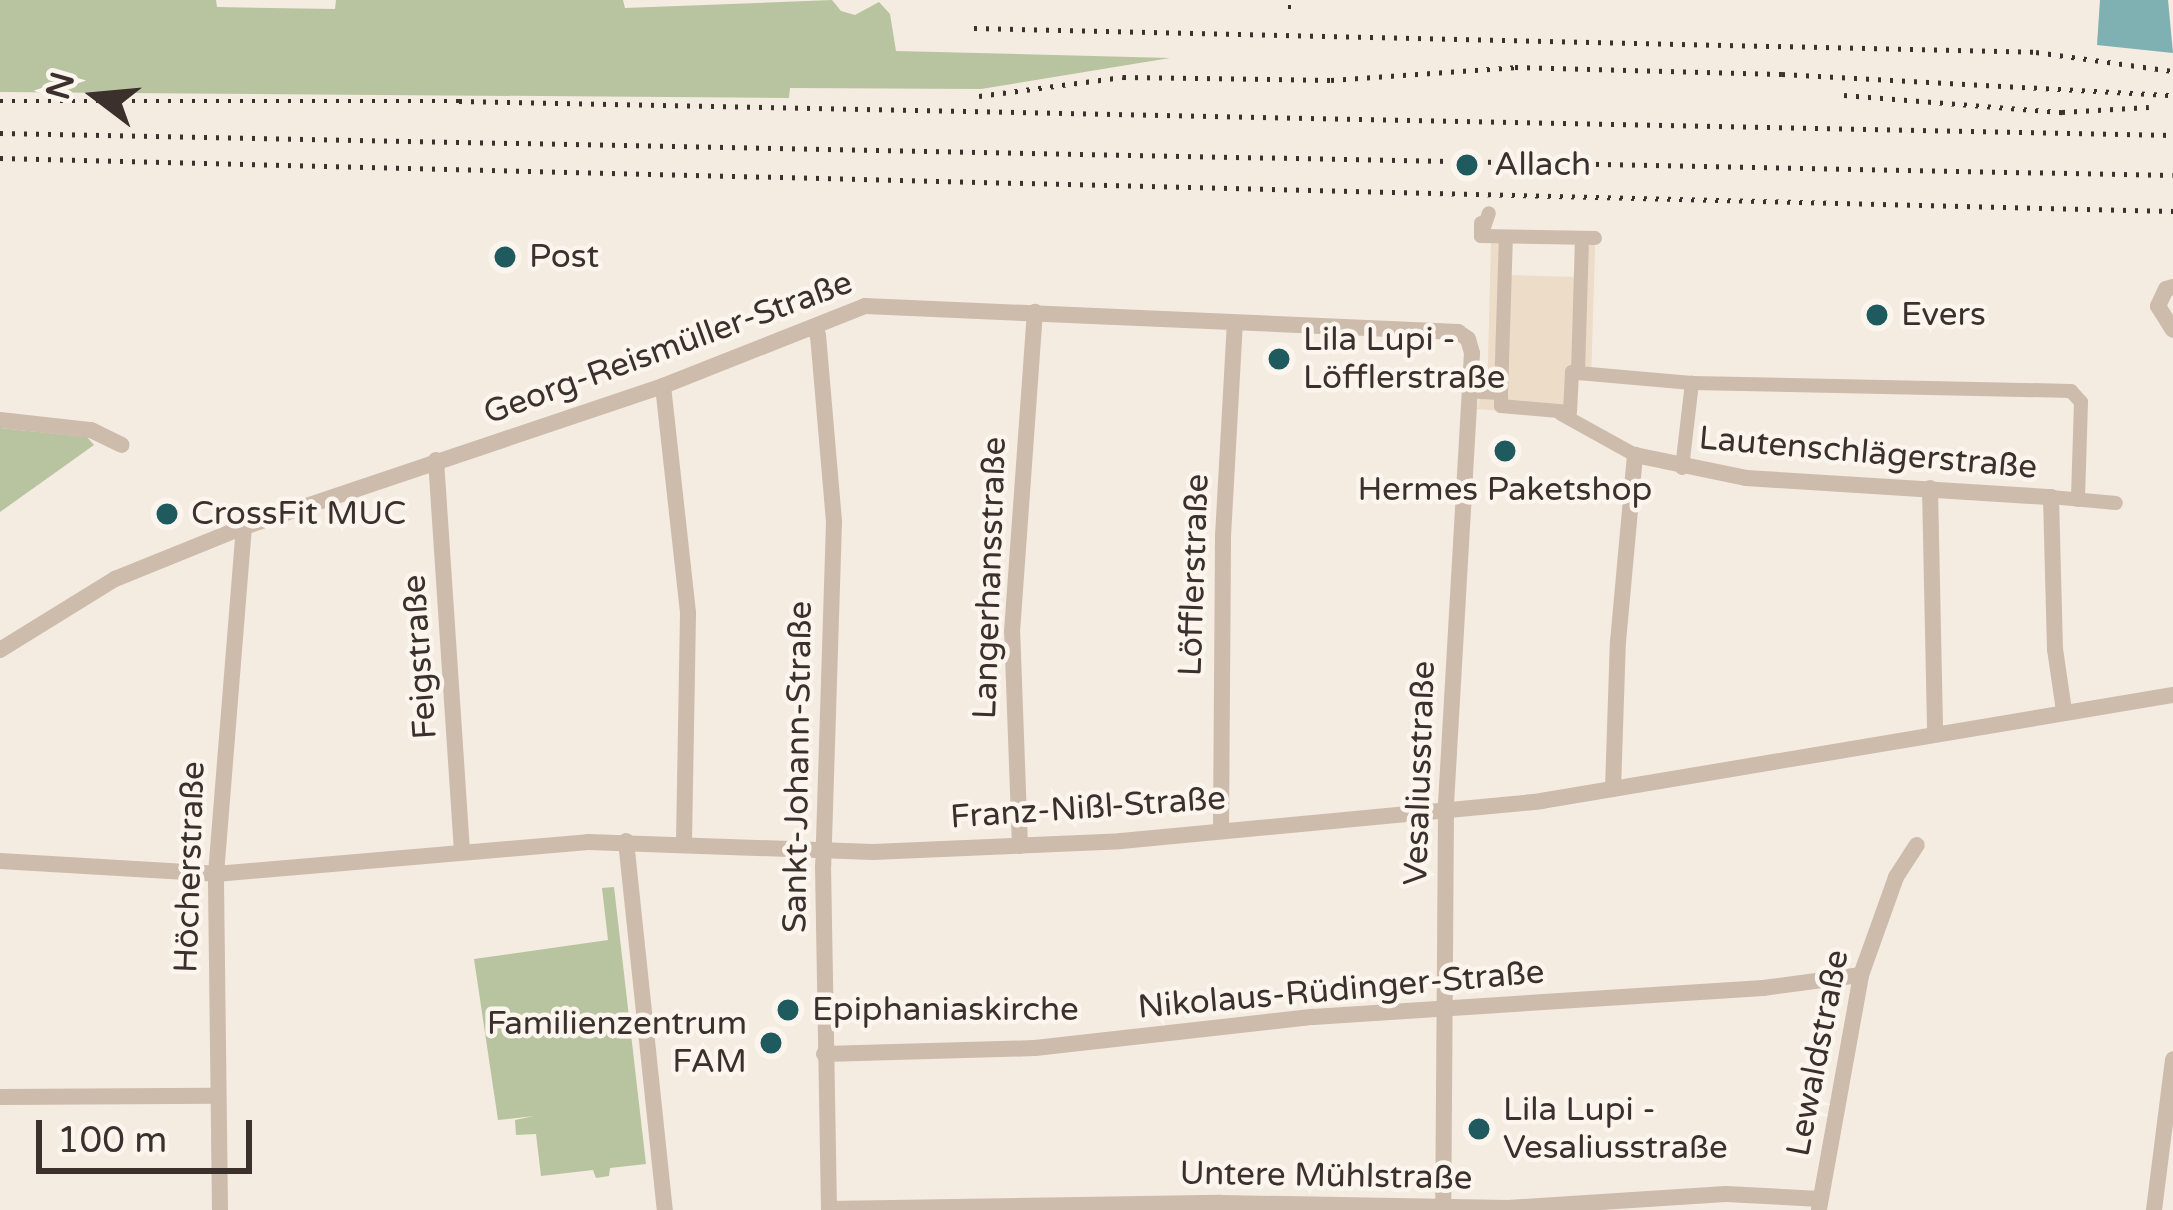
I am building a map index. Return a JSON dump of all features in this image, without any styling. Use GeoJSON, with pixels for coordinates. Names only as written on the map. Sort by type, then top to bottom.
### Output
{"type":"FeatureCollection","features":[{"type":"Feature","properties":{"kind":"street"},"geometry":{"type":"LineString","coordinates":[[1484,224],[1506,237],[1588,238],[1584,374]]}},
{"type":"Feature","properties":{"kind":"street"},"geometry":{"type":"LineString","coordinates":[[1506,237],[1501,406],[1570,412],[1572,372],[1693,383],[2071,391],[2081,402],[2078,500]]}},
{"type":"Feature","properties":{"kind":"street"},"geometry":{"type":"LineString","coordinates":[[2173,287],[2166,289],[2158,306],[2173,330]]}},
{"type":"Feature","properties":{"kind":"street","name":"Georg-Reismüller-Straße"},"geometry":{"type":"LineString","coordinates":[[0,650],[115,579],[244,527],[663,386],[865,306],[1452,331],[1468,339]]}},
{"type":"Feature","properties":{"kind":"street","name":"Langerhansstraße"},"geometry":{"type":"LineString","coordinates":[[1020,846],[1012,632],[1035,312]]}},
{"type":"Feature","properties":{"kind":"street","name":"Löfflerstraße"},"geometry":{"type":"LineString","coordinates":[[1221,828],[1223,557],[1235,324]]}},
{"type":"Feature","properties":{"kind":"street","name":"Sankt-Johann-Straße"},"geometry":{"type":"LineString","coordinates":[[812,328],[818,335],[834,522],[824,852],[829,1210]]}},
{"type":"Feature","properties":{"kind":"street","name":"Vesaliusstraße"},"geometry":{"type":"LineString","coordinates":[[1443,1208],[1446,810],[1472,360],[1468,339]]}},
{"type":"Feature","properties":{"kind":"street"},"geometry":{"type":"LineString","coordinates":[[1682,468],[1693,383]]}},
{"type":"Feature","properties":{"kind":"street"},"geometry":{"type":"LineString","coordinates":[[663,386],[688,613],[684,843]]}},
{"type":"Feature","properties":{"kind":"street"},"geometry":{"type":"LineString","coordinates":[[1480,392],[1502,393]]}},
{"type":"Feature","properties":{"kind":"street","name":"Lautenschlägerstraße"},"geometry":{"type":"LineString","coordinates":[[1557,411],[1635,455],[1682,468],[1746,478],[2116,503]]}},
{"type":"Feature","properties":{"kind":"street"},"geometry":{"type":"LineString","coordinates":[[0,420],[91,430],[122,446]]}},
{"type":"Feature","properties":{"kind":"street"},"geometry":{"type":"LineString","coordinates":[[1613,789],[1614,696],[1635,455]]}},
{"type":"Feature","properties":{"kind":"street","name":"Feigstraße"},"geometry":{"type":"LineString","coordinates":[[436,460],[462,850]]}},
{"type":"Feature","properties":{"kind":"street"},"geometry":{"type":"LineString","coordinates":[[1930,488],[1936,731]]}},
{"type":"Feature","properties":{"kind":"street"},"geometry":{"type":"LineString","coordinates":[[2051,497],[2055,650],[2064,711]]}},
{"type":"Feature","properties":{"kind":"street","name":"Höcherstraße"},"geometry":{"type":"LineString","coordinates":[[220,1210],[215,1096],[216,874],[244,527]]}},
{"type":"Feature","properties":{"kind":"street","name":"Franz-Nißl-Straße"},"geometry":{"type":"LineString","coordinates":[[0,861],[216,874],[462,850],[626,841],[824,852],[1121,841],[1613,789],[1936,731],[2173,695]]}},
{"type":"Feature","properties":{"kind":"street"},"geometry":{"type":"LineString","coordinates":[[626,841],[665,1210]]}},
{"type":"Feature","properties":{"kind":"street","name":"Lewaldstraße"},"geometry":{"type":"LineString","coordinates":[[1819,1204],[1861,974],[1896,877],[1917,845]]}},
{"type":"Feature","properties":{"kind":"street","name":"Nikolaus-Rüdinger-Straße"},"geometry":{"type":"LineString","coordinates":[[824,1054],[1034,1048],[1312,1017],[1763,988],[1861,974]]}},
{"type":"Feature","properties":{"kind":"street"},"geometry":{"type":"LineString","coordinates":[[2154,1210],[2173,1059]]}},
{"type":"Feature","properties":{"kind":"street"},"geometry":{"type":"LineString","coordinates":[[0,1097],[215,1096]]}},
{"type":"Feature","properties":{"kind":"street","name":"Untere Mühlstraße"},"geometry":{"type":"LineString","coordinates":[[829,1210],[1586,1207],[1726,1193],[1819,1204]]}},
{"type":"Feature","properties":{"kind":"green space"},"geometry":{"type":"Polygon","coordinates":[[[0,0],[216,0],[217,7],[335,9],[336,0],[623,0],[625,8],[832,0],[841,11],[855,15],[879,2],[890,14],[896,51],[1170,58],[981,89],[790,88],[789,98],[0,92],[0,0]]]}},
{"type":"Feature","properties":{"kind":"green space"},"geometry":{"type":"Polygon","coordinates":[[[0,428],[87,437],[94,445],[0,512],[0,428]]]}},
{"type":"Feature","properties":{"kind":"green space"},"geometry":{"type":"Polygon","coordinates":[[[614,887],[646,1164],[610,1168],[609,1176],[596,1178],[593,1170],[541,1176],[536,1134],[516,1135],[515,1120],[534,1116],[498,1120],[474,959],[608,940],[602,888],[614,887]]]}},
{"type":"Feature","properties":{"kind":"shaded area"},"geometry":{"type":"Polygon","coordinates":[[[1577,234],[1595,234],[1595,250],[1591,381],[1577,380],[1574,416],[1477,409],[1488,364],[1491,243],[1511,244],[1510,275],[1575,277],[1577,234]]]}},
{"type":"Feature","properties":{"kind":"water"},"geometry":{"type":"Polygon","coordinates":[[[2100,0],[2168,0],[2173,53],[2097,45],[2100,0]]]}},
{"type":"Feature","properties":{"kind":"railway"},"geometry":{"type":"LineString","coordinates":[[1288,7],[1295,7]]}},
{"type":"Feature","properties":{"kind":"railway"},"geometry":{"type":"LineString","coordinates":[[974,28],[2036,52],[2173,71]]}},
{"type":"Feature","properties":{"kind":"railway"},"geometry":{"type":"LineString","coordinates":[[979,96],[1123,77],[1331,80],[1515,67],[1782,74],[2173,95]]}},
{"type":"Feature","properties":{"kind":"railway"},"geometry":{"type":"LineString","coordinates":[[1844,95],[2062,112],[2149,107]]}},
{"type":"Feature","properties":{"kind":"railway"},"geometry":{"type":"LineString","coordinates":[[0,101],[459,101],[2173,135]]}},
{"type":"Feature","properties":{"kind":"railway"},"geometry":{"type":"LineString","coordinates":[[0,133],[2173,175]]}},
{"type":"Feature","properties":{"kind":"railway"},"geometry":{"type":"LineString","coordinates":[[0,158],[2173,211]]}},
{"type":"Feature","properties":{"kind":"place","name":"Allach"},"geometry":{"type":"Point","coordinates":[1467,165]}},
{"type":"Feature","properties":{"kind":"place","name":"Post"},"geometry":{"type":"Point","coordinates":[505,257]}},
{"type":"Feature","properties":{"kind":"place","name":"Evers"},"geometry":{"type":"Point","coordinates":[1877,315]}},
{"type":"Feature","properties":{"kind":"place","name":"Lila Lupi - Löfflerstraße"},"geometry":{"type":"Point","coordinates":[1279,359]}},
{"type":"Feature","properties":{"kind":"place","name":"Hermes Paketshop"},"geometry":{"type":"Point","coordinates":[1505,451]}},
{"type":"Feature","properties":{"kind":"place","name":"CrossFit MUC"},"geometry":{"type":"Point","coordinates":[167,514]}},
{"type":"Feature","properties":{"kind":"place","name":"Epiphaniaskirche"},"geometry":{"type":"Point","coordinates":[788,1010]}},
{"type":"Feature","properties":{"kind":"place","name":"Familienzentrum FAM"},"geometry":{"type":"Point","coordinates":[771,1043]}},
{"type":"Feature","properties":{"kind":"place","name":"Lila Lupi - Vesaliusstraße"},"geometry":{"type":"Point","coordinates":[1479,1129]}}]}
